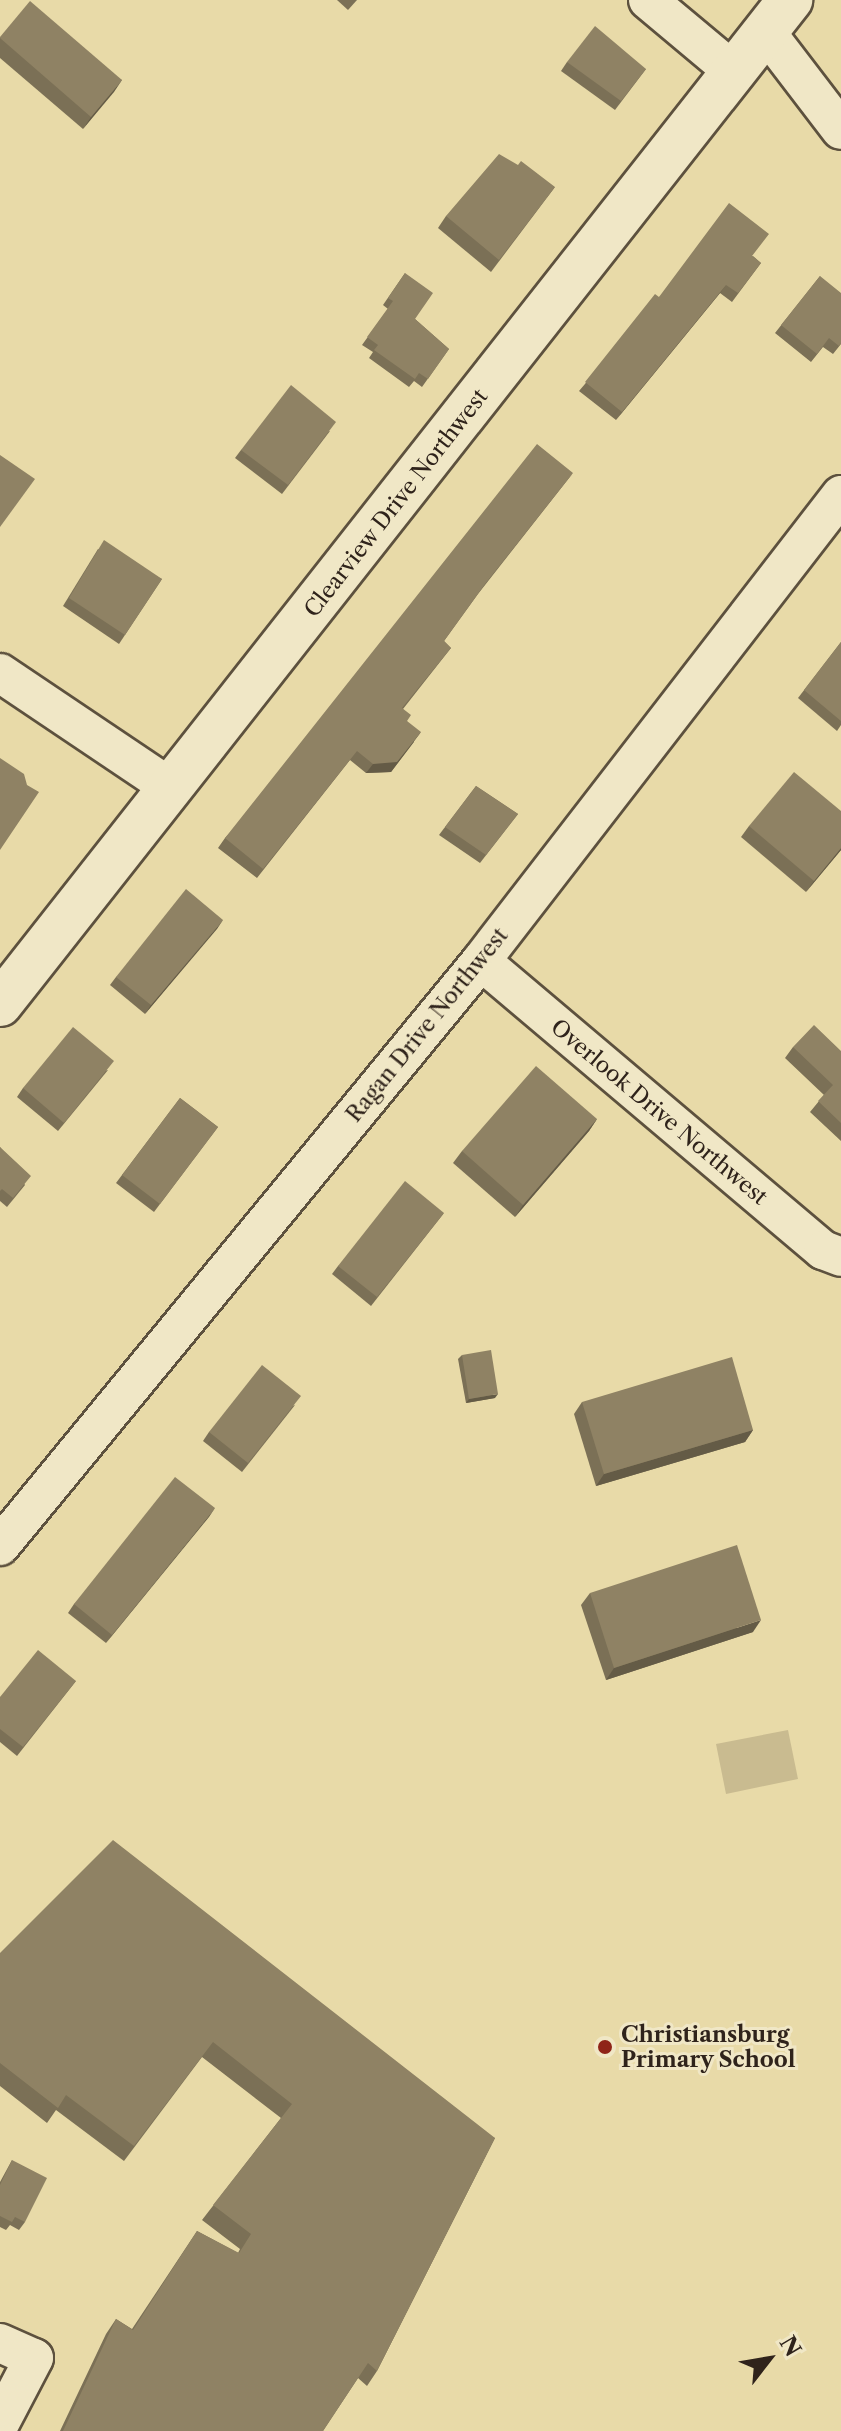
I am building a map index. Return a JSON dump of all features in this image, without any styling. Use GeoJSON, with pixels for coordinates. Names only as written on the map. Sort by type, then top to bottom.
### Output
{"type":"FeatureCollection","features":[{"type":"Feature","properties":{"kind":"street"},"geometry":{"type":"LineString","coordinates":[[648,0],[734,72]]}},
{"type":"Feature","properties":{"kind":"street"},"geometry":{"type":"LineString","coordinates":[[778,16],[841,130]]}},
{"type":"Feature","properties":{"kind":"street","name":"Clearview Drive Northwest"},"geometry":{"type":"LineString","coordinates":[[0,1004],[778,16]]}},
{"type":"Feature","properties":{"kind":"street","name":"Ragan Drive Northwest"},"geometry":{"type":"LineString","coordinates":[[0,1546],[481,961],[841,495]]}},
{"type":"Feature","properties":{"kind":"street"},"geometry":{"type":"LineString","coordinates":[[0,673],[171,788]]}},
{"type":"Feature","properties":{"kind":"street","name":"Overlook Drive Northwest"},"geometry":{"type":"LineString","coordinates":[[481,961],[823,1250],[841,1257]]}},
{"type":"Feature","properties":{"kind":"street"},"geometry":{"type":"LineString","coordinates":[[0,2423],[17,2350]]}},
{"type":"Feature","properties":{"kind":"shaded area"},"geometry":{"type":"Polygon","coordinates":[[[788,1730],[798,1779],[726,1794],[716,1744],[788,1730]]]}},
{"type":"Feature","properties":{"kind":"building"},"geometry":{"type":"Polygon","coordinates":[[[30,1],[122,80],[91,117],[0,38],[30,1]]]}},
{"type":"Feature","properties":{"kind":"building"},"geometry":{"type":"Polygon","coordinates":[[[595,26],[646,69],[621,101],[567,62],[595,26]]]}},
{"type":"Feature","properties":{"kind":"building"},"geometry":{"type":"Polygon","coordinates":[[[499,154],[518,165],[521,161],[555,187],[499,260],[446,216],[499,154]]]}},
{"type":"Feature","properties":{"kind":"building"},"geometry":{"type":"Polygon","coordinates":[[[729,203],[769,234],[752,256],[761,263],[738,293],[726,285],[622,412],[585,382],[655,294],[659,297],[729,203]]]}},
{"type":"Feature","properties":{"kind":"building"},"geometry":{"type":"Polygon","coordinates":[[[405,273],[433,293],[415,319],[449,349],[428,379],[419,373],[415,379],[374,350],[378,345],[367,337],[393,301],[388,298],[405,273]]]}},
{"type":"Feature","properties":{"kind":"building"},"geometry":{"type":"Polygon","coordinates":[[[820,276],[841,293],[841,343],[839,346],[829,338],[817,354],[781,325],[820,276]]]}},
{"type":"Feature","properties":{"kind":"building"},"geometry":{"type":"Polygon","coordinates":[[[291,385],[336,422],[288,485],[241,450],[291,385]]]}},
{"type":"Feature","properties":{"kind":"building"},"geometry":{"type":"Polygon","coordinates":[[[537,444],[573,473],[485,584],[444,641],[451,648],[402,708],[411,715],[407,721],[421,732],[397,762],[373,764],[357,751],[263,869],[225,838],[537,444]]]}},
{"type":"Feature","properties":{"kind":"building"},"geometry":{"type":"Polygon","coordinates":[[[0,455],[35,479],[0,527],[0,455]]]}},
{"type":"Feature","properties":{"kind":"building"},"geometry":{"type":"Polygon","coordinates":[[[104,540],[162,579],[125,635],[69,598],[104,540]]]}},
{"type":"Feature","properties":{"kind":"building"},"geometry":{"type":"Polygon","coordinates":[[[841,642],[841,721],[804,690],[841,642]]]}},
{"type":"Feature","properties":{"kind":"building"},"geometry":{"type":"Polygon","coordinates":[[[0,758],[24,774],[27,785],[39,792],[0,850],[0,758]]]}},
{"type":"Feature","properties":{"kind":"building"},"geometry":{"type":"Polygon","coordinates":[[[794,772],[841,811],[841,848],[814,881],[749,826],[794,772]]]}},
{"type":"Feature","properties":{"kind":"building"},"geometry":{"type":"Polygon","coordinates":[[[476,786],[518,814],[486,855],[445,827],[476,786]]]}},
{"type":"Feature","properties":{"kind":"building"},"geometry":{"type":"Polygon","coordinates":[[[186,889],[223,920],[151,1005],[116,977],[186,889]]]}},
{"type":"Feature","properties":{"kind":"building"},"geometry":{"type":"Polygon","coordinates":[[[814,1025],[841,1051],[841,1123],[818,1101],[833,1085],[793,1047],[814,1025]]]}},
{"type":"Feature","properties":{"kind":"building"},"geometry":{"type":"Polygon","coordinates":[[[73,1027],[114,1061],[64,1123],[23,1088],[73,1027]]]}},
{"type":"Feature","properties":{"kind":"building"},"geometry":{"type":"Polygon","coordinates":[[[536,1066],[597,1119],[523,1205],[462,1151],[536,1066]]]}},
{"type":"Feature","properties":{"kind":"building"},"geometry":{"type":"Polygon","coordinates":[[[180,1098],[218,1127],[160,1204],[122,1175],[180,1098]]]}},
{"type":"Feature","properties":{"kind":"building"},"geometry":{"type":"Polygon","coordinates":[[[0,1147],[31,1176],[13,1198],[2,1189],[0,1191],[0,1147]]]}},
{"type":"Feature","properties":{"kind":"building"},"geometry":{"type":"Polygon","coordinates":[[[405,1181],[444,1213],[377,1297],[338,1266],[405,1181]]]}},
{"type":"Feature","properties":{"kind":"building"},"geometry":{"type":"Polygon","coordinates":[[[491,1350],[498,1394],[469,1399],[462,1355],[491,1350]]]}},
{"type":"Feature","properties":{"kind":"building"},"geometry":{"type":"Polygon","coordinates":[[[732,1357],[753,1430],[604,1474],[582,1402],[732,1357]]]}},
{"type":"Feature","properties":{"kind":"building"},"geometry":{"type":"Polygon","coordinates":[[[262,1365],[301,1396],[248,1463],[209,1432],[262,1365]]]}},
{"type":"Feature","properties":{"kind":"building"},"geometry":{"type":"Polygon","coordinates":[[[175,1477],[215,1508],[112,1635],[74,1604],[175,1477]]]}},
{"type":"Feature","properties":{"kind":"building"},"geometry":{"type":"Polygon","coordinates":[[[737,1545],[761,1620],[614,1668],[590,1593],[737,1545]]]}},
{"type":"Feature","properties":{"kind":"building"},"geometry":{"type":"Polygon","coordinates":[[[38,1650],[76,1681],[23,1747],[0,1729],[0,1697],[38,1650]]]}},
{"type":"Feature","properties":{"kind":"building"},"geometry":{"type":"Polygon","coordinates":[[[113,1840],[495,2138],[377,2371],[368,2363],[323,2431],[63,2431],[116,2319],[133,2330],[197,2231],[239,2253],[251,2234],[213,2205],[292,2104],[213,2042],[134,2146],[66,2095],[58,2108],[0,2063],[0,1953],[113,1840]]]}},
{"type":"Feature","properties":{"kind":"building"},"geometry":{"type":"Polygon","coordinates":[[[12,2160],[47,2178],[25,2222],[15,2217],[12,2222],[0,2216],[0,2185],[12,2160]]]}},
{"type":"Feature","properties":{"kind":"place","name":"Christiansburg Primary School"},"geometry":{"type":"Point","coordinates":[605,2047]}}]}
